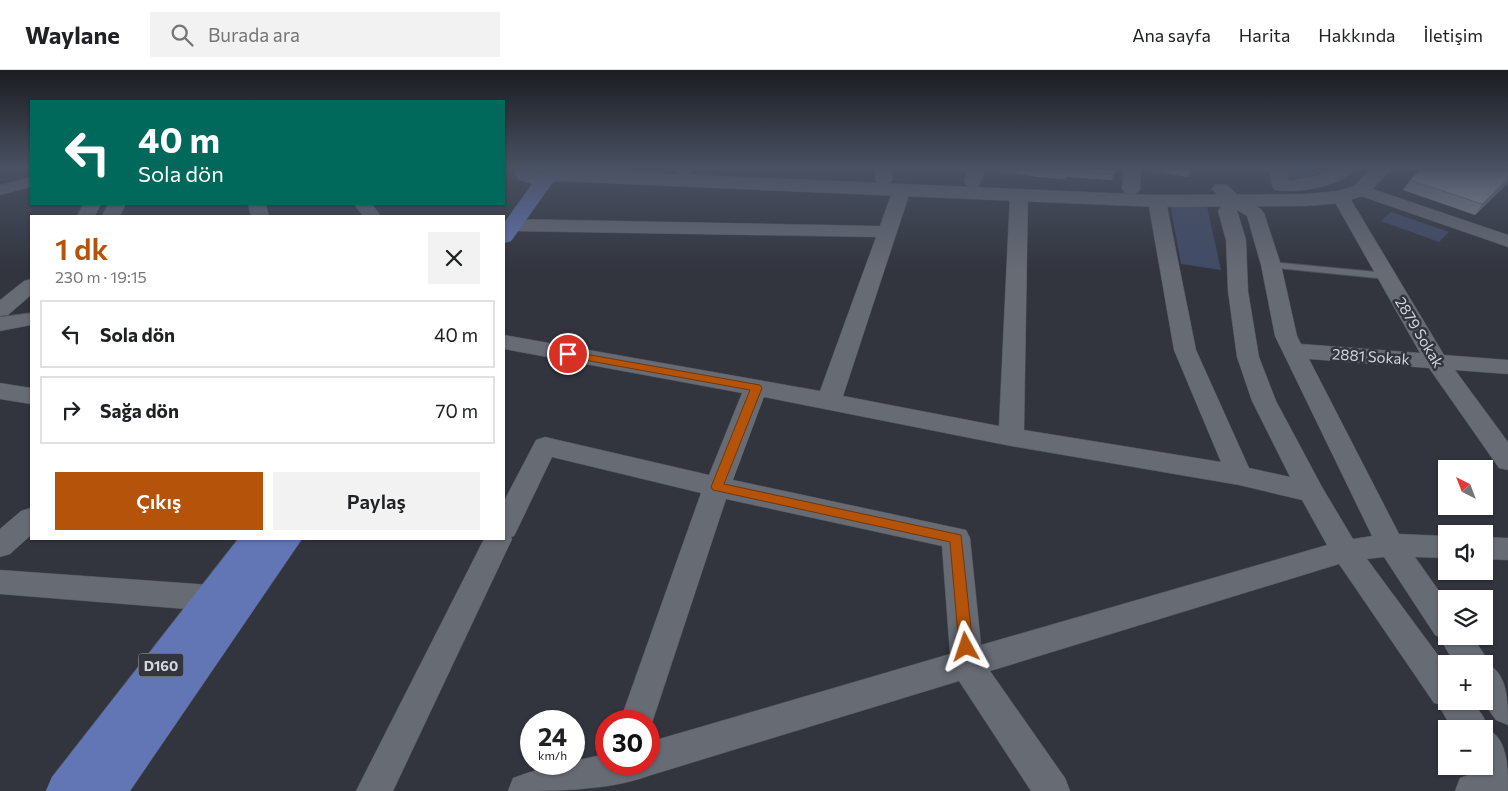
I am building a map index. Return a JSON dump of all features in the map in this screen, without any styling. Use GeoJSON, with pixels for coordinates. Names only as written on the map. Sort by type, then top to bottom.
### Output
{"type":"FeatureCollection","features":[{"type":"Feature","properties":{"kind":"main road"},"geometry":{"type":"LineString","coordinates":[[505,226],[520,203]]}},
{"type":"Feature","properties":{"kind":"main road","name":"D160"},"geometry":{"type":"LineString","coordinates":[[66,791],[255,540]]}},
{"type":"Feature","properties":{"kind":"main road","name":"D160"},"geometry":{"type":"LineString","coordinates":[[106,791],[285,540]]}},
{"type":"Feature","properties":{"kind":"street"},"geometry":{"type":"LineString","coordinates":[[828,401],[888,232],[889,203]]}},
{"type":"Feature","properties":{"kind":"street"},"geometry":{"type":"LineString","coordinates":[[1011,437],[1019,203]]}},
{"type":"Feature","properties":{"kind":"street"},"geometry":{"type":"LineString","coordinates":[[1157,203],[1185,350],[1239,475]]}},
{"type":"Feature","properties":{"kind":"street"},"geometry":{"type":"LineString","coordinates":[[1227,203],[1227,211],[1236,240],[1238,291],[1248,357],[1264,401],[1311,492],[1346,551],[1438,681]]}},
{"type":"Feature","properties":{"kind":"street"},"geometry":{"type":"LineString","coordinates":[[1239,203],[1255,213],[1271,265],[1286,336],[1391,545],[1438,614]]}},
{"type":"Feature","properties":{"kind":"street","name":"2879 Sokak"},"geometry":{"type":"LineString","coordinates":[[1355,203],[1387,276],[1436,361],[1508,461]]}},
{"type":"Feature","properties":{"kind":"street"},"geometry":{"type":"LineString","coordinates":[[1386,203],[1505,235]]}},
{"type":"Feature","properties":{"kind":"street"},"geometry":{"type":"LineString","coordinates":[[505,226],[888,232]]}},
{"type":"Feature","properties":{"kind":"street"},"geometry":{"type":"LineString","coordinates":[[2,322],[30,286]]}},
{"type":"Feature","properties":{"kind":"street"},"geometry":{"type":"LineString","coordinates":[[2,322],[30,308]]}},
{"type":"Feature","properties":{"kind":"street"},"geometry":{"type":"LineString","coordinates":[[2,322],[30,319]]}},
{"type":"Feature","properties":{"kind":"street"},"geometry":{"type":"LineString","coordinates":[[505,342],[828,401],[1011,437],[1239,475],[1311,492]]}},
{"type":"Feature","properties":{"kind":"street","name":"2881 Sokak"},"geometry":{"type":"LineString","coordinates":[[1294,351],[1508,367]]}},
{"type":"Feature","properties":{"kind":"street"},"geometry":{"type":"LineString","coordinates":[[640,710],[717,487],[756,388]]}},
{"type":"Feature","properties":{"kind":"street"},"geometry":{"type":"LineString","coordinates":[[0,392],[30,396]]}},
{"type":"Feature","properties":{"kind":"street"},"geometry":{"type":"LineString","coordinates":[[505,526],[545,446],[717,487],[956,538],[967,665],[1052,791]]}},
{"type":"Feature","properties":{"kind":"street"},"geometry":{"type":"LineString","coordinates":[[0,546],[30,520]]}},
{"type":"Feature","properties":{"kind":"street"},"geometry":{"type":"LineString","coordinates":[[374,791],[498,540]]}},
{"type":"Feature","properties":{"kind":"street"},"geometry":{"type":"LineString","coordinates":[[660,756],[1346,551],[1391,545],[1438,547]]}},
{"type":"Feature","properties":{"kind":"street"},"geometry":{"type":"LineString","coordinates":[[1493,548],[1508,549]]}},
{"type":"Feature","properties":{"kind":"street"},"geometry":{"type":"LineString","coordinates":[[0,582],[211,598]]}},
{"type":"Feature","properties":{"kind":"street"},"geometry":{"type":"LineString","coordinates":[[1493,690],[1508,709]]}},
{"type":"Feature","properties":{"kind":"street"},"geometry":{"type":"LineString","coordinates":[[1473,791],[1508,778],[1493,757]]}},
{"type":"Feature","properties":{"kind":"street"},"geometry":{"type":"LineString","coordinates":[[526,791],[564,786],[598,775]]}},
{"type":"Feature","properties":{"kind":"lane"},"geometry":{"type":"LineString","coordinates":[[1271,265],[1387,276]]}},
{"type":"Feature","properties":{"kind":"shaded area"},"geometry":{"type":"Polygon","coordinates":[[[1170,203],[1207,207],[1221,270],[1181,264],[1170,203]]]}},
{"type":"Feature","properties":{"kind":"shaded area"},"geometry":{"type":"Polygon","coordinates":[[[1391,212],[1449,232],[1439,242],[1381,221],[1391,212]]]}},
{"type":"Feature","properties":{"kind":"route"},"geometry":{"type":"LineString","coordinates":[[568,354],[756,388],[717,487],[956,538],[966,647]]}}]}
